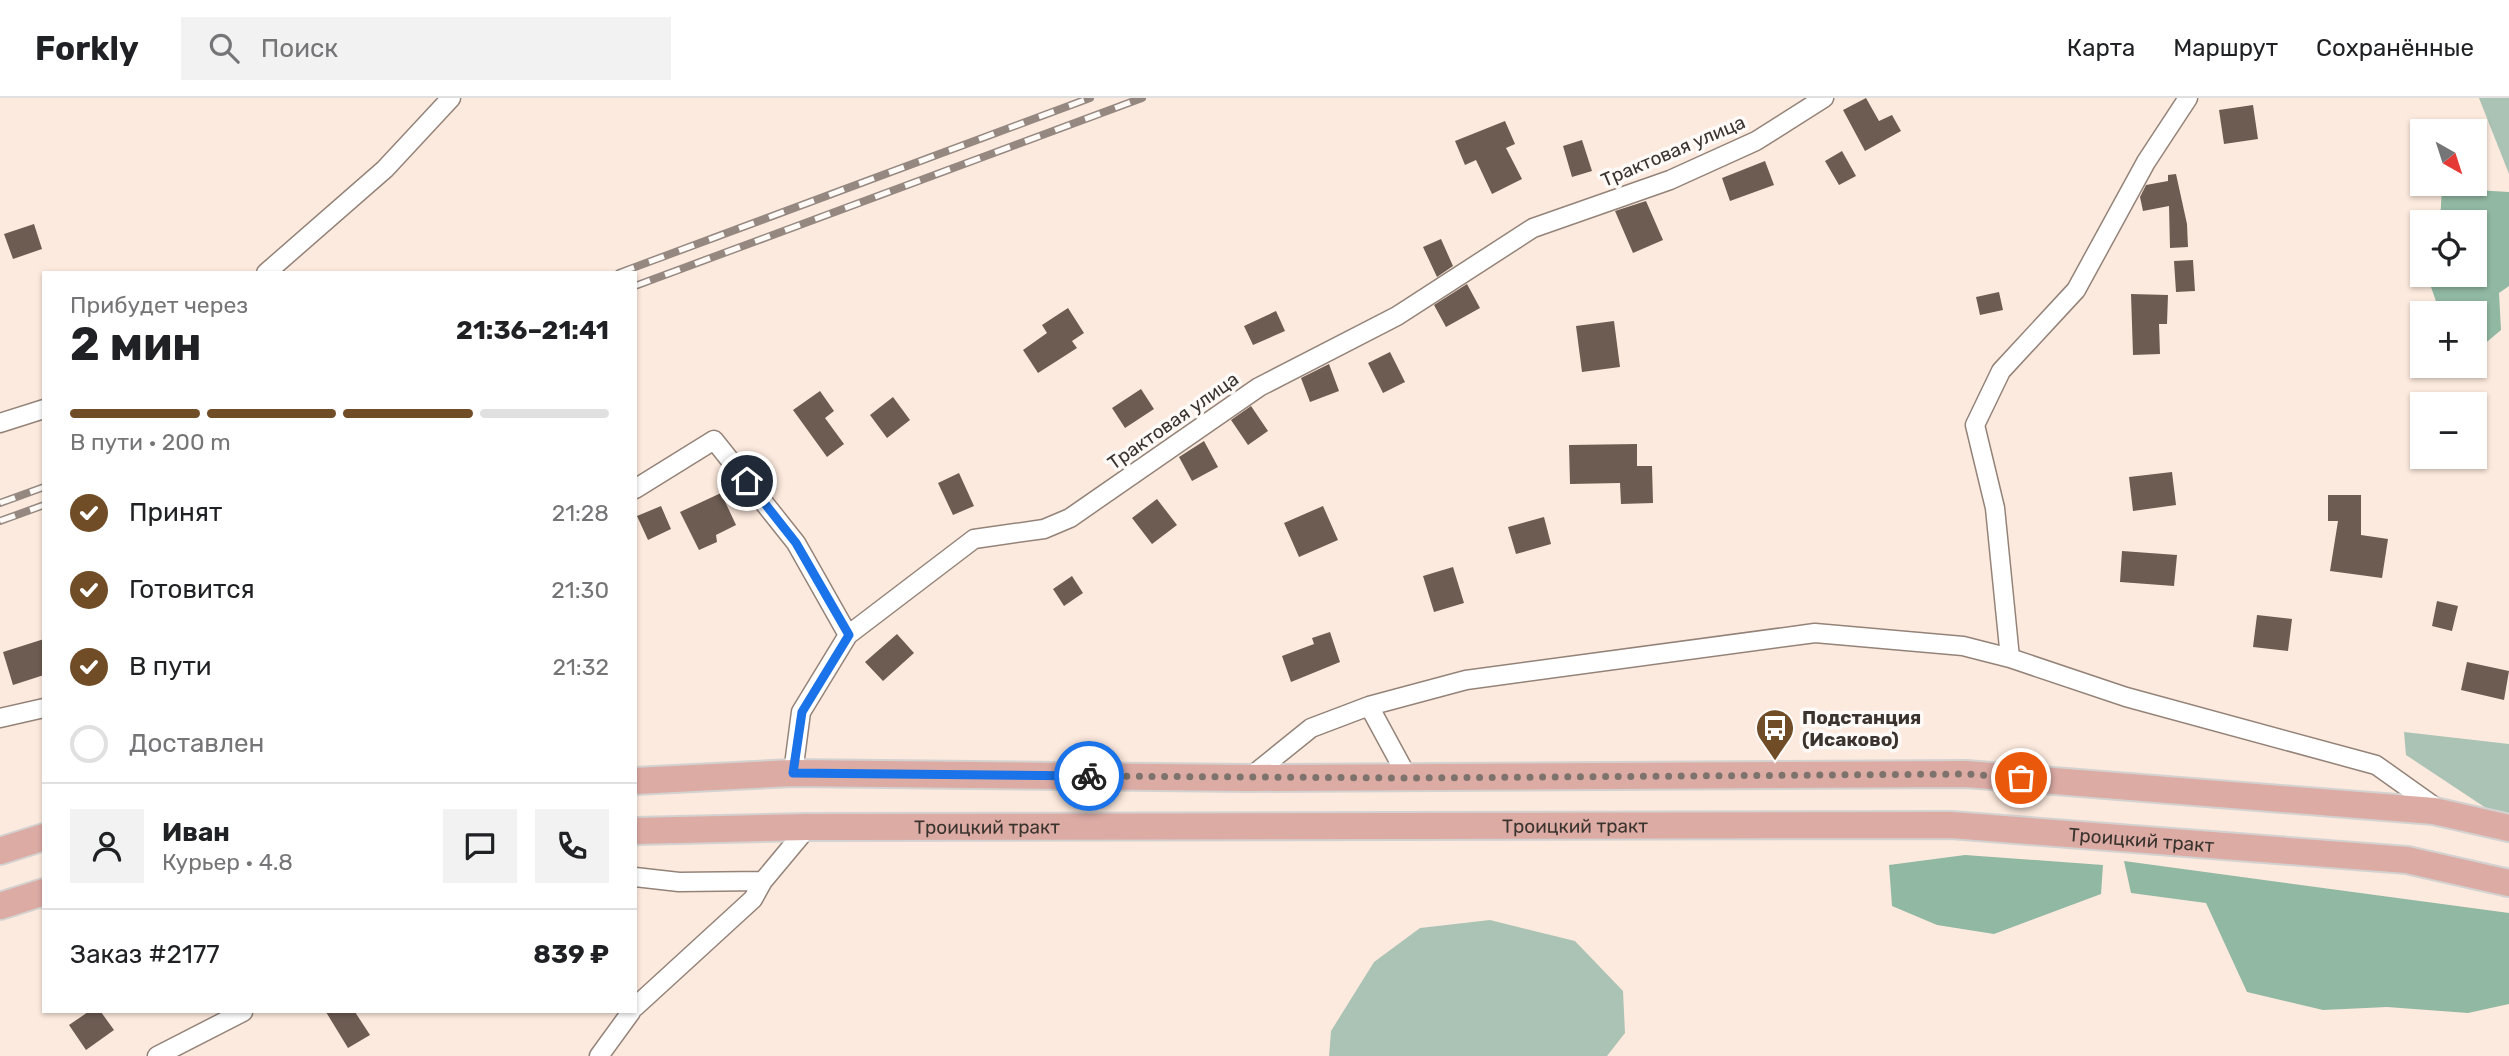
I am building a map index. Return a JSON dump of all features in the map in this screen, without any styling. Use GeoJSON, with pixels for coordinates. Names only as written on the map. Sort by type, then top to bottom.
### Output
{"type":"FeatureCollection","features":[{"type":"Feature","properties":{"kind":"main road"},"geometry":{"type":"LineString","coordinates":[[637,781],[793,773],[1249,778],[1966,774],[2445,814],[2509,828]]}},
{"type":"Feature","properties":{"kind":"main road","name":"Троицкий тракт"},"geometry":{"type":"LineString","coordinates":[[637,831],[808,827],[1951,825],[2407,860],[2509,883]]}},
{"type":"Feature","properties":{"kind":"main road"},"geometry":{"type":"LineString","coordinates":[[0,851],[42,838]]}},
{"type":"Feature","properties":{"kind":"main road"},"geometry":{"type":"LineString","coordinates":[[0,906],[42,893]]}},
{"type":"Feature","properties":{"kind":"street"},"geometry":{"type":"LineString","coordinates":[[268,271],[385,169],[451,98]]}},
{"type":"Feature","properties":{"kind":"street","name":"Трактовая улица"},"geometry":{"type":"LineString","coordinates":[[849,635],[974,540],[1044,529],[1070,518],[1259,387],[1397,316],[1533,229],[1670,180],[1756,141],[1824,98]]}},
{"type":"Feature","properties":{"kind":"street"},"geometry":{"type":"LineString","coordinates":[[2010,658],[1995,509],[1975,425],[2001,371],[2076,290],[2146,162],[2188,98]]}},
{"type":"Feature","properties":{"kind":"street"},"geometry":{"type":"LineString","coordinates":[[0,424],[42,410]]}},
{"type":"Feature","properties":{"kind":"street"},"geometry":{"type":"LineString","coordinates":[[637,488],[713,440],[796,543],[849,635],[802,712],[793,773]]}},
{"type":"Feature","properties":{"kind":"street"},"geometry":{"type":"LineString","coordinates":[[1249,778],[1311,728],[1369,706],[1466,680],[1815,633],[1963,646],[2010,658],[2126,697],[2376,765],[2445,814]]}},
{"type":"Feature","properties":{"kind":"street"},"geometry":{"type":"LineString","coordinates":[[1369,706],[1408,778]]}},
{"type":"Feature","properties":{"kind":"street"},"geometry":{"type":"LineString","coordinates":[[0,718],[42,708]]}},
{"type":"Feature","properties":{"kind":"street"},"geometry":{"type":"LineString","coordinates":[[637,1005],[753,899],[763,881],[808,827]]}},
{"type":"Feature","properties":{"kind":"street"},"geometry":{"type":"LineString","coordinates":[[637,877],[679,882],[763,881]]}},
{"type":"Feature","properties":{"kind":"street"},"geometry":{"type":"LineString","coordinates":[[157,1056],[241,1013]]}},
{"type":"Feature","properties":{"kind":"street"},"geometry":{"type":"LineString","coordinates":[[598,1056],[630,1013]]}},
{"type":"Feature","properties":{"kind":"green space"},"geometry":{"type":"Polygon","coordinates":[[[2479,98],[2509,98],[2509,174],[2479,98]]]}},
{"type":"Feature","properties":{"kind":"green space"},"geometry":{"type":"Polygon","coordinates":[[[2487,191],[2509,192],[2509,286],[2499,293],[2501,330],[2487,342],[2487,301],[2436,301],[2431,287],[2487,287],[2487,210],[2441,210],[2442,196],[2487,196],[2487,191]]]}},
{"type":"Feature","properties":{"kind":"green space"},"geometry":{"type":"Polygon","coordinates":[[[2404,732],[2509,744],[2509,815],[2489,810],[2406,755],[2404,732]]]}},
{"type":"Feature","properties":{"kind":"green space"},"geometry":{"type":"Polygon","coordinates":[[[1965,855],[2103,865],[2101,894],[1994,934],[1937,925],[1892,906],[1889,865],[1965,855]]]}},
{"type":"Feature","properties":{"kind":"green space"},"geometry":{"type":"Polygon","coordinates":[[[2124,861],[2509,913],[2509,1004],[2468,1013],[2387,1007],[2323,1010],[2247,992],[2206,903],[2131,893],[2124,861]]]}},
{"type":"Feature","properties":{"kind":"green space"},"geometry":{"type":"Polygon","coordinates":[[[1490,920],[1575,941],[1623,991],[1625,1033],[1607,1056],[1329,1056],[1331,1031],[1374,962],[1420,928],[1490,920]]]}},
{"type":"Feature","properties":{"kind":"building"},"geometry":{"type":"Polygon","coordinates":[[[1866,98],[1879,121],[1892,115],[1901,131],[1865,151],[1843,110],[1866,98]]]}},
{"type":"Feature","properties":{"kind":"building"},"geometry":{"type":"Polygon","coordinates":[[[2253,105],[2258,139],[2224,144],[2219,110],[2253,105]]]}},
{"type":"Feature","properties":{"kind":"building"},"geometry":{"type":"Polygon","coordinates":[[[1505,121],[1515,144],[1506,148],[1522,179],[1492,194],[1476,160],[1465,165],[1455,141],[1505,121]]]}},
{"type":"Feature","properties":{"kind":"building"},"geometry":{"type":"Polygon","coordinates":[[[1582,140],[1592,171],[1572,177],[1563,146],[1582,140]]]}},
{"type":"Feature","properties":{"kind":"building"},"geometry":{"type":"Polygon","coordinates":[[[1842,151],[1856,176],[1839,185],[1825,161],[1842,151]]]}},
{"type":"Feature","properties":{"kind":"building"},"geometry":{"type":"Polygon","coordinates":[[[1765,161],[1774,185],[1730,201],[1722,178],[1765,161]]]}},
{"type":"Feature","properties":{"kind":"building"},"geometry":{"type":"Polygon","coordinates":[[[2176,174],[2187,224],[2188,247],[2170,248],[2169,206],[2143,211],[2140,197],[2146,185],[2168,181],[2168,175],[2176,174]]]}},
{"type":"Feature","properties":{"kind":"building"},"geometry":{"type":"Polygon","coordinates":[[[1646,201],[1663,240],[1633,253],[1615,211],[1646,201]]]}},
{"type":"Feature","properties":{"kind":"building"},"geometry":{"type":"Polygon","coordinates":[[[34,224],[42,249],[13,259],[4,234],[34,224]]]}},
{"type":"Feature","properties":{"kind":"building"},"geometry":{"type":"Polygon","coordinates":[[[1441,239],[1453,266],[1437,277],[1423,247],[1441,239]]]}},
{"type":"Feature","properties":{"kind":"building"},"geometry":{"type":"Polygon","coordinates":[[[2193,260],[2195,291],[2176,292],[2174,261],[2193,260]]]}},
{"type":"Feature","properties":{"kind":"building"},"geometry":{"type":"Polygon","coordinates":[[[1467,284],[1480,308],[1446,327],[1434,305],[1467,284]]]}},
{"type":"Feature","properties":{"kind":"building"},"geometry":{"type":"Polygon","coordinates":[[[1999,292],[2003,310],[1980,315],[1976,297],[1999,292]]]}},
{"type":"Feature","properties":{"kind":"building"},"geometry":{"type":"Polygon","coordinates":[[[2131,294],[2168,295],[2167,324],[2159,324],[2160,354],[2133,355],[2131,294]]]}},
{"type":"Feature","properties":{"kind":"building"},"geometry":{"type":"Polygon","coordinates":[[[1068,308],[1084,333],[1072,341],[1077,348],[1038,373],[1023,350],[1047,333],[1042,325],[1068,308]]]}},
{"type":"Feature","properties":{"kind":"building"},"geometry":{"type":"Polygon","coordinates":[[[1276,311],[1285,331],[1253,345],[1244,326],[1276,311]]]}},
{"type":"Feature","properties":{"kind":"building"},"geometry":{"type":"Polygon","coordinates":[[[1614,321],[1620,367],[1582,372],[1576,326],[1614,321]]]}},
{"type":"Feature","properties":{"kind":"building"},"geometry":{"type":"Polygon","coordinates":[[[1390,352],[1405,382],[1383,393],[1368,363],[1390,352]]]}},
{"type":"Feature","properties":{"kind":"building"},"geometry":{"type":"Polygon","coordinates":[[[1329,364],[1339,391],[1310,402],[1301,378],[1329,364]]]}},
{"type":"Feature","properties":{"kind":"building"},"geometry":{"type":"Polygon","coordinates":[[[1141,389],[1154,409],[1125,428],[1112,408],[1141,389]]]}},
{"type":"Feature","properties":{"kind":"building"},"geometry":{"type":"Polygon","coordinates":[[[820,391],[834,411],[825,418],[844,444],[827,457],[793,410],[820,391]]]}},
{"type":"Feature","properties":{"kind":"building"},"geometry":{"type":"Polygon","coordinates":[[[893,397],[910,420],[887,438],[870,415],[893,397]]]}},
{"type":"Feature","properties":{"kind":"building"},"geometry":{"type":"Polygon","coordinates":[[[1251,406],[1268,431],[1248,445],[1231,420],[1251,406]]]}},
{"type":"Feature","properties":{"kind":"building"},"geometry":{"type":"Polygon","coordinates":[[[1204,441],[1218,467],[1192,481],[1179,457],[1204,441]]]}},
{"type":"Feature","properties":{"kind":"building"},"geometry":{"type":"Polygon","coordinates":[[[1637,444],[1637,466],[1652,466],[1653,503],[1621,504],[1620,483],[1570,484],[1569,445],[1637,444]]]}},
{"type":"Feature","properties":{"kind":"building"},"geometry":{"type":"Polygon","coordinates":[[[2172,472],[2176,505],[2133,511],[2129,477],[2172,472]]]}},
{"type":"Feature","properties":{"kind":"building"},"geometry":{"type":"Polygon","coordinates":[[[959,473],[974,506],[953,515],[938,483],[959,473]]]}},
{"type":"Feature","properties":{"kind":"building"},"geometry":{"type":"Polygon","coordinates":[[[721,493],[736,525],[716,535],[717,542],[699,550],[680,512],[721,493]]]}},
{"type":"Feature","properties":{"kind":"building"},"geometry":{"type":"Polygon","coordinates":[[[2328,495],[2361,495],[2361,535],[2388,539],[2382,578],[2330,571],[2338,521],[2328,521],[2328,495]]]}},
{"type":"Feature","properties":{"kind":"building"},"geometry":{"type":"Polygon","coordinates":[[[1157,499],[1177,525],[1152,544],[1132,518],[1157,499]]]}},
{"type":"Feature","properties":{"kind":"building"},"geometry":{"type":"Polygon","coordinates":[[[661,506],[671,529],[648,540],[637,516],[661,506]]]}},
{"type":"Feature","properties":{"kind":"building"},"geometry":{"type":"Polygon","coordinates":[[[1323,506],[1338,540],[1299,557],[1284,523],[1323,506]]]}},
{"type":"Feature","properties":{"kind":"building"},"geometry":{"type":"Polygon","coordinates":[[[1544,517],[1551,544],[1516,554],[1508,527],[1544,517]]]}},
{"type":"Feature","properties":{"kind":"building"},"geometry":{"type":"Polygon","coordinates":[[[2122,551],[2177,555],[2174,586],[2120,582],[2122,551]]]}},
{"type":"Feature","properties":{"kind":"building"},"geometry":{"type":"Polygon","coordinates":[[[1453,567],[1464,603],[1434,612],[1423,576],[1453,567]]]}},
{"type":"Feature","properties":{"kind":"building"},"geometry":{"type":"Polygon","coordinates":[[[1072,576],[1083,593],[1064,606],[1053,589],[1072,576]]]}},
{"type":"Feature","properties":{"kind":"building"},"geometry":{"type":"Polygon","coordinates":[[[2437,601],[2458,606],[2452,631],[2432,626],[2437,601]]]}},
{"type":"Feature","properties":{"kind":"building"},"geometry":{"type":"Polygon","coordinates":[[[2257,615],[2292,619],[2288,651],[2253,647],[2257,615]]]}},
{"type":"Feature","properties":{"kind":"building"},"geometry":{"type":"Polygon","coordinates":[[[1330,632],[1340,662],[1291,682],[1282,656],[1314,644],[1312,638],[1330,632]]]}},
{"type":"Feature","properties":{"kind":"building"},"geometry":{"type":"Polygon","coordinates":[[[897,634],[914,653],[883,681],[865,662],[897,634]]]}},
{"type":"Feature","properties":{"kind":"building"},"geometry":{"type":"Polygon","coordinates":[[[42,640],[42,676],[13,685],[3,652],[42,640]]]}},
{"type":"Feature","properties":{"kind":"building"},"geometry":{"type":"Polygon","coordinates":[[[2467,662],[2509,671],[2504,700],[2461,690],[2467,662]]]}},
{"type":"Feature","properties":{"kind":"building"},"geometry":{"type":"Polygon","coordinates":[[[87,1013],[102,1013],[114,1030],[86,1050],[69,1025],[87,1013]]]}},
{"type":"Feature","properties":{"kind":"building"},"geometry":{"type":"Polygon","coordinates":[[[327,1013],[356,1013],[370,1035],[348,1048],[327,1013]]]}},
{"type":"Feature","properties":{"kind":"railway"},"geometry":{"type":"LineString","coordinates":[[624,271],[1090,98]]}},
{"type":"Feature","properties":{"kind":"railway"},"geometry":{"type":"LineString","coordinates":[[637,285],[1142,98]]}},
{"type":"Feature","properties":{"kind":"railway"},"geometry":{"type":"LineString","coordinates":[[0,503],[42,488]]}},
{"type":"Feature","properties":{"kind":"railway"},"geometry":{"type":"LineString","coordinates":[[0,521],[42,506]]}},
{"type":"Feature","properties":{"kind":"way so far"},"geometry":{"type":"LineString","coordinates":[[1089,776],[1408,778],[1966,774],[2021,778]]}},
{"type":"Feature","properties":{"kind":"place","name":"Подстанция (Исаково)"},"geometry":{"type":"Point","coordinates":[1775,762]}},
{"type":"Feature","properties":{"kind":"route"},"geometry":{"type":"LineString","coordinates":[[747,481],[796,543],[849,635],[802,712],[793,773],[1089,776]]}}]}
